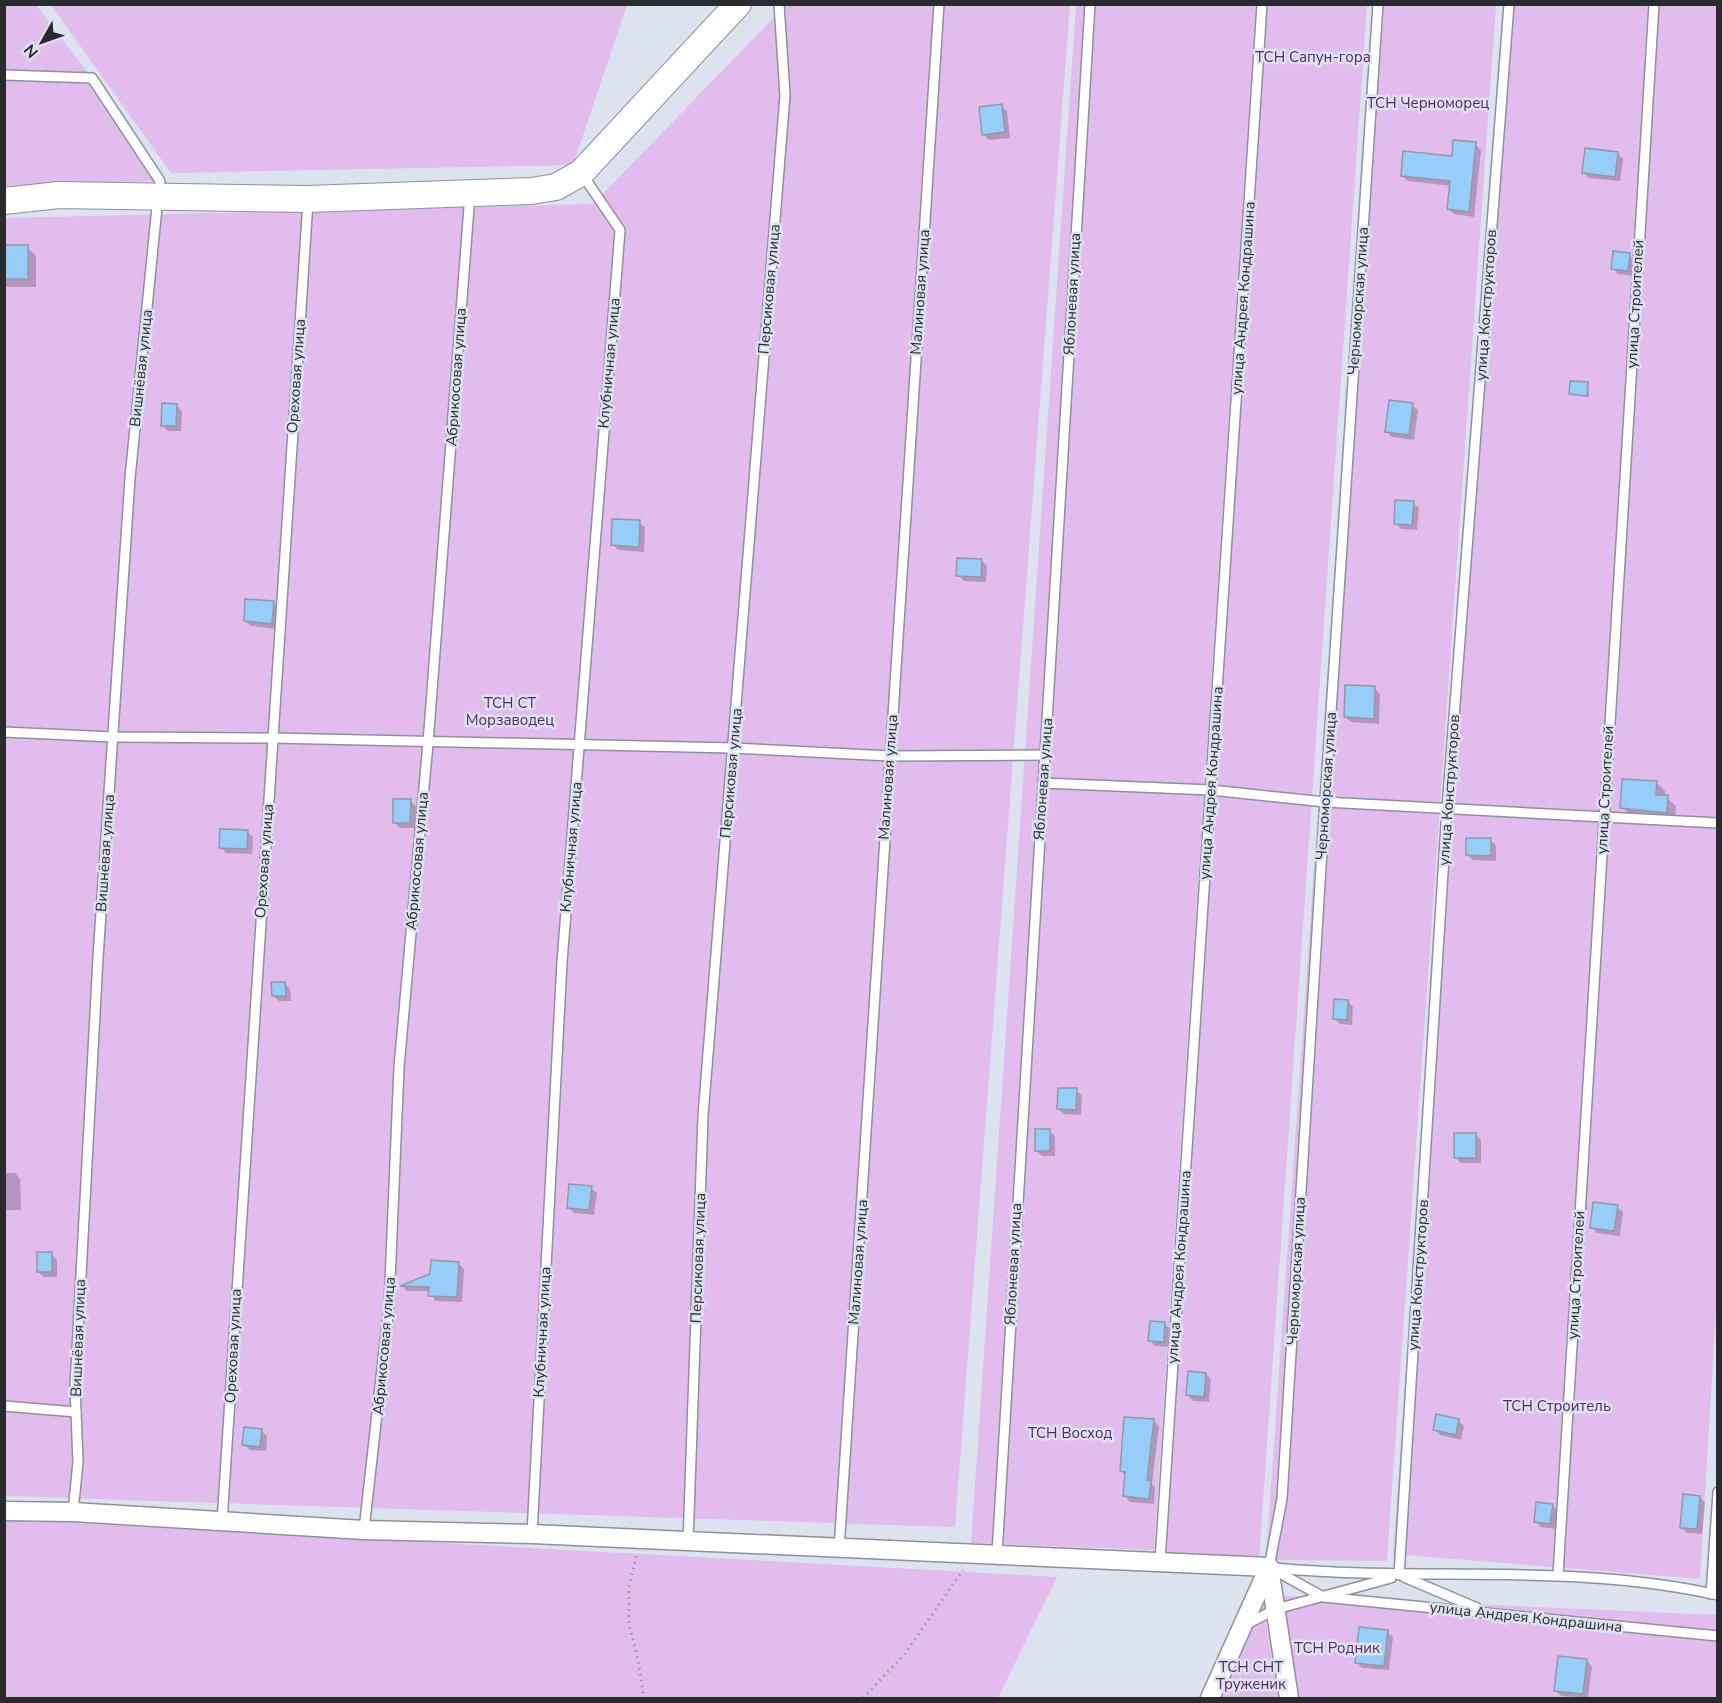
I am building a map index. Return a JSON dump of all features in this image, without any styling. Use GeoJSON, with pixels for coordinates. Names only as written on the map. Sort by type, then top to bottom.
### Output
{"type":"FeatureCollection","features":[{"type":"Feature","properties":{"kind":"street"},"geometry":{"type":"LineString","coordinates":[[4,201],[159,188],[308,199],[471,191],[531,191],[556,187],[581,173],[738,4]]}},
{"type":"Feature","properties":{"kind":"street"},"geometry":{"type":"LineString","coordinates":[[4,1511],[73,1512],[364,1530],[532,1534],[839,1550],[974,1553],[1269,1567]]}},
{"type":"Feature","properties":{"kind":"street"},"geometry":{"type":"LineString","coordinates":[[4,1520],[24,1511]]}},
{"type":"Feature","properties":{"kind":"street"},"geometry":{"type":"LineString","coordinates":[[1269,1567],[1289,1698]]}},
{"type":"Feature","properties":{"kind":"street"},"geometry":{"type":"LineString","coordinates":[[1210,1698],[1269,1567]]}},
{"type":"Feature","properties":{"kind":"lane","name":"Персиковая улица"},"geometry":{"type":"LineString","coordinates":[[688,1543],[704,1116],[785,95],[779,4]]}},
{"type":"Feature","properties":{"kind":"lane","name":"Малиновая улица"},"geometry":{"type":"LineString","coordinates":[[839,1550],[939,4]]}},
{"type":"Feature","properties":{"kind":"lane","name":"Яблоневая улица"},"geometry":{"type":"LineString","coordinates":[[997,1554],[1028,1005],[1090,4]]}},
{"type":"Feature","properties":{"kind":"lane","name":"улица Андрея Кондрашина"},"geometry":{"type":"LineString","coordinates":[[1160,1561],[1262,4]]}},
{"type":"Feature","properties":{"kind":"lane","name":"Черноморская улица"},"geometry":{"type":"LineString","coordinates":[[1269,1567],[1282,1499],[1324,802],[1378,4]]}},
{"type":"Feature","properties":{"kind":"lane","name":"улица Конструкторов"},"geometry":{"type":"LineString","coordinates":[[1399,1575],[1447,808],[1509,4]]}},
{"type":"Feature","properties":{"kind":"lane","name":"улица Строителей"},"geometry":{"type":"LineString","coordinates":[[1558,1575],[1654,4]]}},
{"type":"Feature","properties":{"kind":"lane"},"geometry":{"type":"LineString","coordinates":[[4,75],[92,78],[159,188]]}},
{"type":"Feature","properties":{"kind":"lane","name":"Клубничная улица"},"geometry":{"type":"LineString","coordinates":[[532,1534],[561,974],[620,230],[581,173]]}},
{"type":"Feature","properties":{"kind":"lane","name":"Вишнёвая улица"},"geometry":{"type":"LineString","coordinates":[[73,1512],[78,1462],[75,1387],[98,958],[130,478],[159,188]]}},
{"type":"Feature","properties":{"kind":"lane","name":"Абрикосовая улица"},"geometry":{"type":"LineString","coordinates":[[364,1530],[389,1306],[399,1067],[428,743],[471,191]]}},
{"type":"Feature","properties":{"kind":"lane","name":"Ореховая улица"},"geometry":{"type":"LineString","coordinates":[[222,1522],[308,199]]}},
{"type":"Feature","properties":{"kind":"lane"},"geometry":{"type":"LineString","coordinates":[[4,732],[113,737],[273,738],[733,748],[890,756],[1045,755]]}},
{"type":"Feature","properties":{"kind":"lane"},"geometry":{"type":"LineString","coordinates":[[1043,783],[1211,790],[1324,802],[1718,823]]}},
{"type":"Feature","properties":{"kind":"lane"},"geometry":{"type":"LineString","coordinates":[[4,1406],[76,1412]]}},
{"type":"Feature","properties":{"kind":"lane"},"geometry":{"type":"LineString","coordinates":[[1269,1567],[1328,1573],[1399,1575],[1558,1575],[1670,1584],[1714,1594],[1718,1492]]}},
{"type":"Feature","properties":{"kind":"lane","name":"улица Андрея Кондрашина"},"geometry":{"type":"LineString","coordinates":[[1269,1567],[1323,1596],[1718,1636]]}},
{"type":"Feature","properties":{"kind":"lane"},"geometry":{"type":"LineString","coordinates":[[1242,1627],[1276,1609],[1399,1575],[1488,1613]]}},
{"type":"Feature","properties":{"kind":"path"},"geometry":{"type":"LineString","coordinates":[[639,1540],[630,1588],[629,1624],[644,1698]]}},
{"type":"Feature","properties":{"kind":"path"},"geometry":{"type":"LineString","coordinates":[[863,1698],[904,1655],[949,1594],[974,1553]]}},
{"type":"Feature","properties":{"kind":"green space"},"geometry":{"type":"Polygon","coordinates":[[[4,5],[36,5],[92,78],[160,181],[5,186],[4,5]]]}},
{"type":"Feature","properties":{"kind":"green space"},"geometry":{"type":"Polygon","coordinates":[[[51,5],[627,5],[573,165],[171,173],[51,5]]]}},
{"type":"Feature","properties":{"kind":"green space","name":"ТСН СТ Морзаводец"},"geometry":{"type":"Polygon","coordinates":[[[786,5],[1070,5],[955,1527],[5,1496],[4,218],[593,204],[786,5]]]}},
{"type":"Feature","properties":{"kind":"green space","name":"ТСН Восход"},"geometry":{"type":"Polygon","coordinates":[[[1076,5],[1256,5],[1154,1550],[971,1543],[1076,5]]]}},
{"type":"Feature","properties":{"kind":"green space","name":"ТСН Сапун-гора"},"geometry":{"type":"Polygon","coordinates":[[[1266,5],[1367,5],[1259,1559],[1163,1554],[1266,5]]]}},
{"type":"Feature","properties":{"kind":"green space","name":"ТСН Черноморец"},"geometry":{"type":"Polygon","coordinates":[[[1374,5],[1496,5],[1387,1561],[1266,1560],[1374,5]]]}},
{"type":"Feature","properties":{"kind":"green space","name":"ТСН Строитель"},"geometry":{"type":"Polygon","coordinates":[[[1505,5],[1717,5],[1718,1277],[1700,1579],[1393,1554],[1505,5]]]}},
{"type":"Feature","properties":{"kind":"green space"},"geometry":{"type":"Polygon","coordinates":[[[4,1519],[1057,1577],[998,1698],[5,1698],[4,1519]]]}},
{"type":"Feature","properties":{"kind":"green space","name":"ТСН Родник"},"geometry":{"type":"Polygon","coordinates":[[[1265,1595],[1717,1615],[1717,1698],[1282,1698],[1265,1595]]]}},
{"type":"Feature","properties":{"kind":"green space","name":"ТСН СНТ Труженик"},"geometry":{"type":"Polygon","coordinates":[[[1262,1598],[1278,1698],[1216,1698],[1262,1598]]]}},
{"type":"Feature","properties":{"kind":"building"},"geometry":{"type":"Polygon","coordinates":[[[1002,104],[1005,132],[982,135],[979,107],[1002,104]]]}},
{"type":"Feature","properties":{"kind":"building"},"geometry":{"type":"Polygon","coordinates":[[[1453,140],[1476,142],[1469,212],[1447,209],[1450,181],[1401,176],[1403,151],[1452,156],[1453,140]]]}},
{"type":"Feature","properties":{"kind":"building"},"geometry":{"type":"Polygon","coordinates":[[[1585,148],[1618,152],[1615,177],[1582,173],[1585,148]]]}},
{"type":"Feature","properties":{"kind":"building"},"geometry":{"type":"Polygon","coordinates":[[[4,245],[28,245],[28,279],[4,279],[4,245]]]}},
{"type":"Feature","properties":{"kind":"building"},"geometry":{"type":"Polygon","coordinates":[[[1613,251],[1630,253],[1628,271],[1611,269],[1613,251]]]}},
{"type":"Feature","properties":{"kind":"building"},"geometry":{"type":"Polygon","coordinates":[[[1570,381],[1588,382],[1587,396],[1569,394],[1570,381]]]}},
{"type":"Feature","properties":{"kind":"building"},"geometry":{"type":"Polygon","coordinates":[[[1389,400],[1413,403],[1409,435],[1385,432],[1389,400]]]}},
{"type":"Feature","properties":{"kind":"building"},"geometry":{"type":"Polygon","coordinates":[[[162,403],[177,404],[176,426],[161,426],[162,403]]]}},
{"type":"Feature","properties":{"kind":"building"},"geometry":{"type":"Polygon","coordinates":[[[1395,500],[1414,501],[1412,525],[1394,524],[1395,500]]]}},
{"type":"Feature","properties":{"kind":"building"},"geometry":{"type":"Polygon","coordinates":[[[612,519],[640,520],[639,547],[611,545],[612,519]]]}},
{"type":"Feature","properties":{"kind":"building"},"geometry":{"type":"Polygon","coordinates":[[[957,558],[982,559],[981,577],[956,576],[957,558]]]}},
{"type":"Feature","properties":{"kind":"building"},"geometry":{"type":"Polygon","coordinates":[[[245,599],[274,601],[272,624],[244,621],[245,599]]]}},
{"type":"Feature","properties":{"kind":"building"},"geometry":{"type":"Polygon","coordinates":[[[1345,685],[1375,686],[1374,719],[1344,717],[1345,685]]]}},
{"type":"Feature","properties":{"kind":"building"},"geometry":{"type":"Polygon","coordinates":[[[1622,779],[1657,781],[1656,795],[1668,795],[1667,813],[1620,808],[1622,779]]]}},
{"type":"Feature","properties":{"kind":"building"},"geometry":{"type":"Polygon","coordinates":[[[393,799],[411,799],[410,823],[393,823],[393,799]]]}},
{"type":"Feature","properties":{"kind":"building"},"geometry":{"type":"Polygon","coordinates":[[[220,829],[248,830],[247,849],[219,848],[220,829]]]}},
{"type":"Feature","properties":{"kind":"building"},"geometry":{"type":"Polygon","coordinates":[[[1466,838],[1491,838],[1491,856],[1466,855],[1466,838]]]}},
{"type":"Feature","properties":{"kind":"building"},"geometry":{"type":"Polygon","coordinates":[[[271,982],[285,982],[286,996],[272,996],[271,982]]]}},
{"type":"Feature","properties":{"kind":"building"},"geometry":{"type":"Polygon","coordinates":[[[1334,999],[1348,1000],[1347,1020],[1333,1019],[1334,999]]]}},
{"type":"Feature","properties":{"kind":"building"},"geometry":{"type":"Polygon","coordinates":[[[1058,1088],[1077,1088],[1076,1110],[1057,1109],[1058,1088]]]}},
{"type":"Feature","properties":{"kind":"building"},"geometry":{"type":"Polygon","coordinates":[[[1035,1129],[1050,1129],[1050,1151],[1035,1151],[1035,1129]]]}},
{"type":"Feature","properties":{"kind":"building"},"geometry":{"type":"Polygon","coordinates":[[[1454,1133],[1476,1133],[1476,1158],[1454,1158],[1454,1133]]]}},
{"type":"Feature","properties":{"kind":"building"},"geometry":{"type":"Polygon","coordinates":[[[569,1184],[592,1186],[589,1210],[567,1208],[569,1184]]]}},
{"type":"Feature","properties":{"kind":"building"},"geometry":{"type":"Polygon","coordinates":[[[1593,1202],[1618,1205],[1614,1231],[1590,1228],[1593,1202]]]}},
{"type":"Feature","properties":{"kind":"building"},"geometry":{"type":"Polygon","coordinates":[[[37,1252],[52,1252],[52,1272],[37,1272],[37,1252]]]}},
{"type":"Feature","properties":{"kind":"building"},"geometry":{"type":"Polygon","coordinates":[[[431,1260],[459,1262],[457,1297],[428,1296],[429,1287],[400,1286],[430,1274],[431,1260]]]}},
{"type":"Feature","properties":{"kind":"building"},"geometry":{"type":"Polygon","coordinates":[[[1150,1321],[1165,1322],[1164,1342],[1148,1341],[1150,1321]]]}},
{"type":"Feature","properties":{"kind":"building"},"geometry":{"type":"Polygon","coordinates":[[[1188,1371],[1206,1373],[1204,1397],[1186,1395],[1188,1371]]]}},
{"type":"Feature","properties":{"kind":"building"},"geometry":{"type":"Polygon","coordinates":[[[1436,1414],[1459,1419],[1456,1435],[1433,1430],[1436,1414]]]}},
{"type":"Feature","properties":{"kind":"building"},"geometry":{"type":"Polygon","coordinates":[[[1124,1417],[1154,1419],[1147,1480],[1151,1480],[1149,1499],[1123,1496],[1125,1472],[1120,1471],[1124,1417]]]}},
{"type":"Feature","properties":{"kind":"building"},"geometry":{"type":"Polygon","coordinates":[[[244,1427],[262,1429],[260,1447],[242,1445],[244,1427]]]}},
{"type":"Feature","properties":{"kind":"building"},"geometry":{"type":"Polygon","coordinates":[[[1683,1494],[1700,1496],[1697,1529],[1680,1528],[1683,1494]]]}},
{"type":"Feature","properties":{"kind":"building"},"geometry":{"type":"Polygon","coordinates":[[[1536,1502],[1553,1504],[1550,1524],[1534,1522],[1536,1502]]]}},
{"type":"Feature","properties":{"kind":"building"},"geometry":{"type":"Polygon","coordinates":[[[1359,1627],[1388,1630],[1384,1666],[1355,1663],[1359,1627]]]}},
{"type":"Feature","properties":{"kind":"building"},"geometry":{"type":"Polygon","coordinates":[[[1558,1656],[1587,1659],[1583,1694],[1554,1691],[1558,1656]]]}}]}
